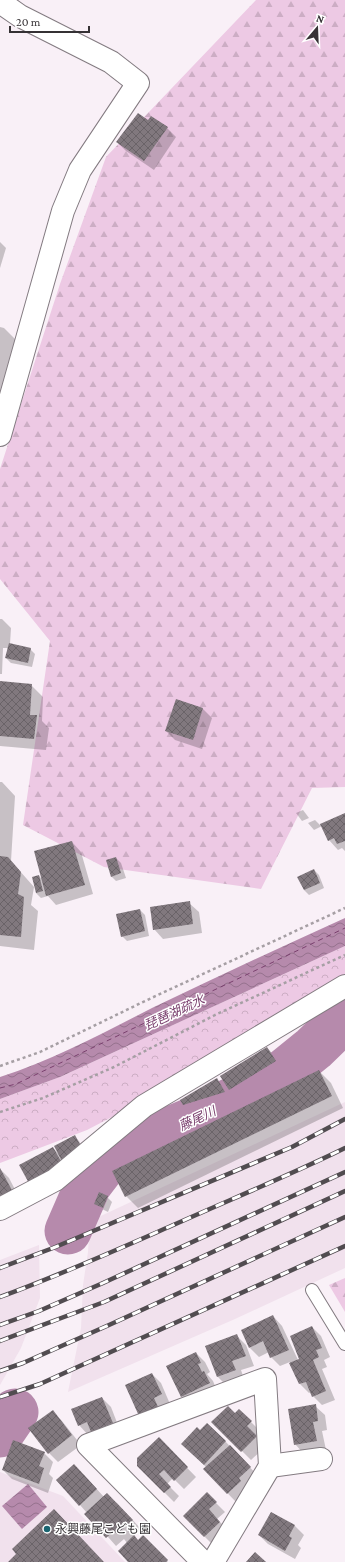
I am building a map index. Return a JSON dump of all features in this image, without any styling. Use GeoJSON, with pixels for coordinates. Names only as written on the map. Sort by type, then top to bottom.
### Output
{"type":"FeatureCollection","features":[{"type":"Feature","properties":{"kind":"street"},"geometry":{"type":"LineString","coordinates":[[0,2],[20,16],[111,62],[138,83],[80,170],[63,211],[0,435]]}},
{"type":"Feature","properties":{"kind":"street"},"geometry":{"type":"LineString","coordinates":[[0,1209],[54,1180],[144,1106],[345,986]]}},
{"type":"Feature","properties":{"kind":"street"},"geometry":{"type":"LineString","coordinates":[[203,1562],[88,1445],[265,1379],[270,1466],[213,1562]]}},
{"type":"Feature","properties":{"kind":"street"},"geometry":{"type":"LineString","coordinates":[[270,1466],[321,1459]]}},
{"type":"Feature","properties":{"kind":"lane"},"geometry":{"type":"LineString","coordinates":[[312,1290],[345,1344]]}},
{"type":"Feature","properties":{"kind":"path"},"geometry":{"type":"LineString","coordinates":[[0,1066],[40,1052],[145,1000],[345,908]]}},
{"type":"Feature","properties":{"kind":"path"},"geometry":{"type":"LineString","coordinates":[[0,1112],[43,1098],[114,1067],[215,1015],[345,955]]}},
{"type":"Feature","properties":{"kind":"shaded area"},"geometry":{"type":"Polygon","coordinates":[[[345,1102],[345,1268],[235,1319],[68,1392],[81,1328],[83,1285],[88,1252],[90,1221],[345,1102]]]}},
{"type":"Feature","properties":{"kind":"shaded area"},"geometry":{"type":"Polygon","coordinates":[[[39,1245],[40,1298],[21,1348],[0,1385],[0,1260],[39,1245]]]}},
{"type":"Feature","properties":{"kind":"shaded area","name":"永興藤尾こども園"},"geometry":{"type":"Polygon","coordinates":[[[0,1472],[63,1496],[125,1562],[0,1562],[0,1472]]]}},
{"type":"Feature","properties":{"kind":"green space"},"geometry":{"type":"Polygon","coordinates":[[[256,0],[345,0],[345,787],[312,788],[261,889],[104,867],[23,825],[50,641],[0,579],[0,469],[60,284],[106,157],[256,0]]]}},
{"type":"Feature","properties":{"kind":"green space"},"geometry":{"type":"Polygon","coordinates":[[[345,946],[345,985],[227,1057],[87,1130],[0,1163],[0,1099],[60,1077],[345,946]]]}},
{"type":"Feature","properties":{"kind":"green space"},"geometry":{"type":"Polygon","coordinates":[[[345,1278],[345,1312],[329,1285],[345,1278]]]}},
{"type":"Feature","properties":{"kind":"water","name":"琵琶湖疏水"},"geometry":{"type":"Polygon","coordinates":[[[345,918],[345,946],[60,1077],[0,1099],[0,1077],[39,1063],[200,985],[345,918]]]}},
{"type":"Feature","properties":{"kind":"water"},"geometry":{"type":"Polygon","coordinates":[[[28,1484],[47,1507],[22,1529],[2,1506],[28,1484]]]}},
{"type":"Feature","properties":{"kind":"building"},"geometry":{"type":"Polygon","coordinates":[[[138,113],[148,120],[151,116],[168,127],[144,161],[116,142],[138,113]]]}},
{"type":"Feature","properties":{"kind":"building"},"geometry":{"type":"Polygon","coordinates":[[[9,643],[31,648],[28,663],[5,658],[9,643]]]}},
{"type":"Feature","properties":{"kind":"building"},"geometry":{"type":"Polygon","coordinates":[[[0,681],[32,684],[30,715],[37,715],[34,739],[0,736],[0,681]]]}},
{"type":"Feature","properties":{"kind":"building"},"geometry":{"type":"Polygon","coordinates":[[[176,699],[203,708],[193,740],[165,731],[176,699]]]}},
{"type":"Feature","properties":{"kind":"building"},"geometry":{"type":"Polygon","coordinates":[[[345,813],[345,841],[337,844],[334,838],[328,841],[320,824],[345,813]]]}},
{"type":"Feature","properties":{"kind":"building"},"geometry":{"type":"Polygon","coordinates":[[[72,841],[85,885],[46,896],[34,851],[72,841]]]}},
{"type":"Feature","properties":{"kind":"building"},"geometry":{"type":"Polygon","coordinates":[[[0,856],[8,857],[21,872],[18,894],[24,897],[21,937],[0,935],[0,856]]]}},
{"type":"Feature","properties":{"kind":"building"},"geometry":{"type":"Polygon","coordinates":[[[116,857],[121,873],[111,877],[106,860],[116,857]]]}},
{"type":"Feature","properties":{"kind":"building"},"geometry":{"type":"Polygon","coordinates":[[[314,869],[320,883],[304,890],[297,877],[314,869]]]}},
{"type":"Feature","properties":{"kind":"building"},"geometry":{"type":"Polygon","coordinates":[[[39,875],[43,891],[36,893],[32,877],[39,875]]]}},
{"type":"Feature","properties":{"kind":"building"},"geometry":{"type":"Polygon","coordinates":[[[190,901],[193,924],[153,930],[150,907],[190,901]]]}},
{"type":"Feature","properties":{"kind":"building"},"geometry":{"type":"Polygon","coordinates":[[[140,909],[145,931],[121,937],[116,914],[140,909]]]}},
{"type":"Feature","properties":{"kind":"building"},"geometry":{"type":"Polygon","coordinates":[[[267,1047],[276,1061],[229,1090],[220,1076],[267,1047]]]}},
{"type":"Feature","properties":{"kind":"building"},"geometry":{"type":"Polygon","coordinates":[[[319,1070],[332,1096],[125,1197],[112,1171],[319,1070]]]}},
{"type":"Feature","properties":{"kind":"building"},"geometry":{"type":"Polygon","coordinates":[[[217,1078],[225,1092],[183,1105],[180,1100],[217,1078]]]}},
{"type":"Feature","properties":{"kind":"building"},"geometry":{"type":"Polygon","coordinates":[[[75,1135],[84,1152],[63,1163],[54,1146],[75,1135]]]}},
{"type":"Feature","properties":{"kind":"building"},"geometry":{"type":"Polygon","coordinates":[[[53,1147],[63,1165],[30,1185],[19,1165],[53,1147]]]}},
{"type":"Feature","properties":{"kind":"building"},"geometry":{"type":"Polygon","coordinates":[[[0,1168],[14,1194],[0,1200],[0,1168]]]}},
{"type":"Feature","properties":{"kind":"building"},"geometry":{"type":"Polygon","coordinates":[[[99,1192],[108,1196],[103,1208],[94,1204],[99,1192]]]}},
{"type":"Feature","properties":{"kind":"building"},"geometry":{"type":"Polygon","coordinates":[[[273,1315],[289,1350],[270,1358],[263,1341],[249,1348],[241,1330],[273,1315]]]}},
{"type":"Feature","properties":{"kind":"building"},"geometry":{"type":"Polygon","coordinates":[[[312,1326],[322,1348],[316,1350],[319,1357],[313,1360],[326,1391],[312,1397],[306,1382],[299,1384],[289,1363],[299,1359],[290,1336],[312,1326]]]}},
{"type":"Feature","properties":{"kind":"building"},"geometry":{"type":"Polygon","coordinates":[[[237,1334],[246,1356],[232,1361],[236,1370],[217,1377],[205,1346],[237,1334]]]}},
{"type":"Feature","properties":{"kind":"building"},"geometry":{"type":"Polygon","coordinates":[[[196,1352],[201,1363],[198,1364],[202,1372],[204,1371],[210,1383],[181,1397],[166,1366],[196,1352]]]}},
{"type":"Feature","properties":{"kind":"building"},"geometry":{"type":"Polygon","coordinates":[[[152,1373],[162,1394],[154,1398],[158,1407],[139,1416],[125,1385],[152,1373]]]}},
{"type":"Feature","properties":{"kind":"building"},"geometry":{"type":"Polygon","coordinates":[[[102,1397],[113,1423],[91,1432],[87,1422],[78,1426],[71,1409],[102,1397]]]}},
{"type":"Feature","properties":{"kind":"building"},"geometry":{"type":"Polygon","coordinates":[[[316,1404],[318,1421],[313,1422],[317,1441],[294,1445],[288,1409],[316,1404]]]}},
{"type":"Feature","properties":{"kind":"building"},"geometry":{"type":"Polygon","coordinates":[[[228,1406],[235,1413],[239,1409],[252,1421],[247,1426],[257,1436],[241,1452],[211,1422],[228,1406]]]}},
{"type":"Feature","properties":{"kind":"building"},"geometry":{"type":"Polygon","coordinates":[[[53,1410],[72,1435],[48,1454],[28,1428],[53,1410]]]}},
{"type":"Feature","properties":{"kind":"building"},"geometry":{"type":"Polygon","coordinates":[[[207,1423],[226,1441],[204,1465],[181,1444],[197,1427],[200,1430],[207,1423]]]}},
{"type":"Feature","properties":{"kind":"building"},"geometry":{"type":"Polygon","coordinates":[[[159,1437],[188,1467],[174,1481],[164,1470],[159,1474],[171,1487],[164,1493],[137,1466],[137,1458],[159,1437]]]}},
{"type":"Feature","properties":{"kind":"building"},"geometry":{"type":"Polygon","coordinates":[[[13,1440],[45,1452],[39,1466],[44,1468],[39,1484],[2,1470],[13,1440]]]}},
{"type":"Feature","properties":{"kind":"building"},"geometry":{"type":"Polygon","coordinates":[[[230,1445],[251,1467],[239,1478],[241,1481],[227,1494],[203,1469],[230,1445]]]}},
{"type":"Feature","properties":{"kind":"building"},"geometry":{"type":"Polygon","coordinates":[[[74,1464],[97,1489],[79,1506],[56,1480],[74,1464]]]}},
{"type":"Feature","properties":{"kind":"building"},"geometry":{"type":"Polygon","coordinates":[[[207,1492],[217,1502],[209,1509],[220,1522],[204,1537],[183,1516],[207,1492]]]}},
{"type":"Feature","properties":{"kind":"building"},"geometry":{"type":"Polygon","coordinates":[[[107,1493],[133,1520],[117,1534],[114,1531],[106,1538],[84,1514],[107,1493]]]}},
{"type":"Feature","properties":{"kind":"building"},"geometry":{"type":"Polygon","coordinates":[[[54,1509],[104,1562],[8,1562],[16,1554],[12,1549],[54,1509]]]}},
{"type":"Feature","properties":{"kind":"building"},"geometry":{"type":"Polygon","coordinates":[[[271,1512],[295,1525],[289,1536],[292,1538],[285,1551],[258,1535],[271,1512]]]}},
{"type":"Feature","properties":{"kind":"building"},"geometry":{"type":"Polygon","coordinates":[[[134,1535],[138,1540],[143,1535],[168,1560],[166,1562],[128,1562],[118,1551],[134,1535]]]}},
{"type":"Feature","properties":{"kind":"building"},"geometry":{"type":"Polygon","coordinates":[[[255,1552],[266,1562],[246,1562],[255,1552]]]}},
{"type":"Feature","properties":{"kind":"waterway","name":"藤尾川"},"geometry":{"type":"LineString","coordinates":[[68,1231],[88,1185],[101,1168],[116,1153],[194,1120],[277,1078],[314,1048],[345,1018]]}},
{"type":"Feature","properties":{"kind":"waterway","name":"藤尾川"},"geometry":{"type":"LineString","coordinates":[[0,1434],[15,1412]]}},
{"type":"Feature","properties":{"kind":"ferry route"},"geometry":{"type":"LineString","coordinates":[[0,1088],[16,1084],[345,928]]}},
{"type":"Feature","properties":{"kind":"railway"},"geometry":{"type":"LineString","coordinates":[[0,1268],[53,1248],[292,1147],[345,1119]]}},
{"type":"Feature","properties":{"kind":"railway"},"geometry":{"type":"LineString","coordinates":[[0,1297],[107,1254],[345,1148]]}},
{"type":"Feature","properties":{"kind":"railway"},"geometry":{"type":"LineString","coordinates":[[0,1325],[39,1311],[103,1283],[345,1172]]}},
{"type":"Feature","properties":{"kind":"railway"},"geometry":{"type":"LineString","coordinates":[[0,1341],[104,1302],[345,1191]]}},
{"type":"Feature","properties":{"kind":"railway"},"geometry":{"type":"LineString","coordinates":[[0,1371],[23,1363],[109,1325],[345,1217]]}},
{"type":"Feature","properties":{"kind":"railway"},"geometry":{"type":"LineString","coordinates":[[0,1397],[40,1384],[345,1246]]}},
{"type":"Feature","properties":{"kind":"place","name":"永興藤尾こども園"},"geometry":{"type":"Point","coordinates":[47,1529]}}]}
